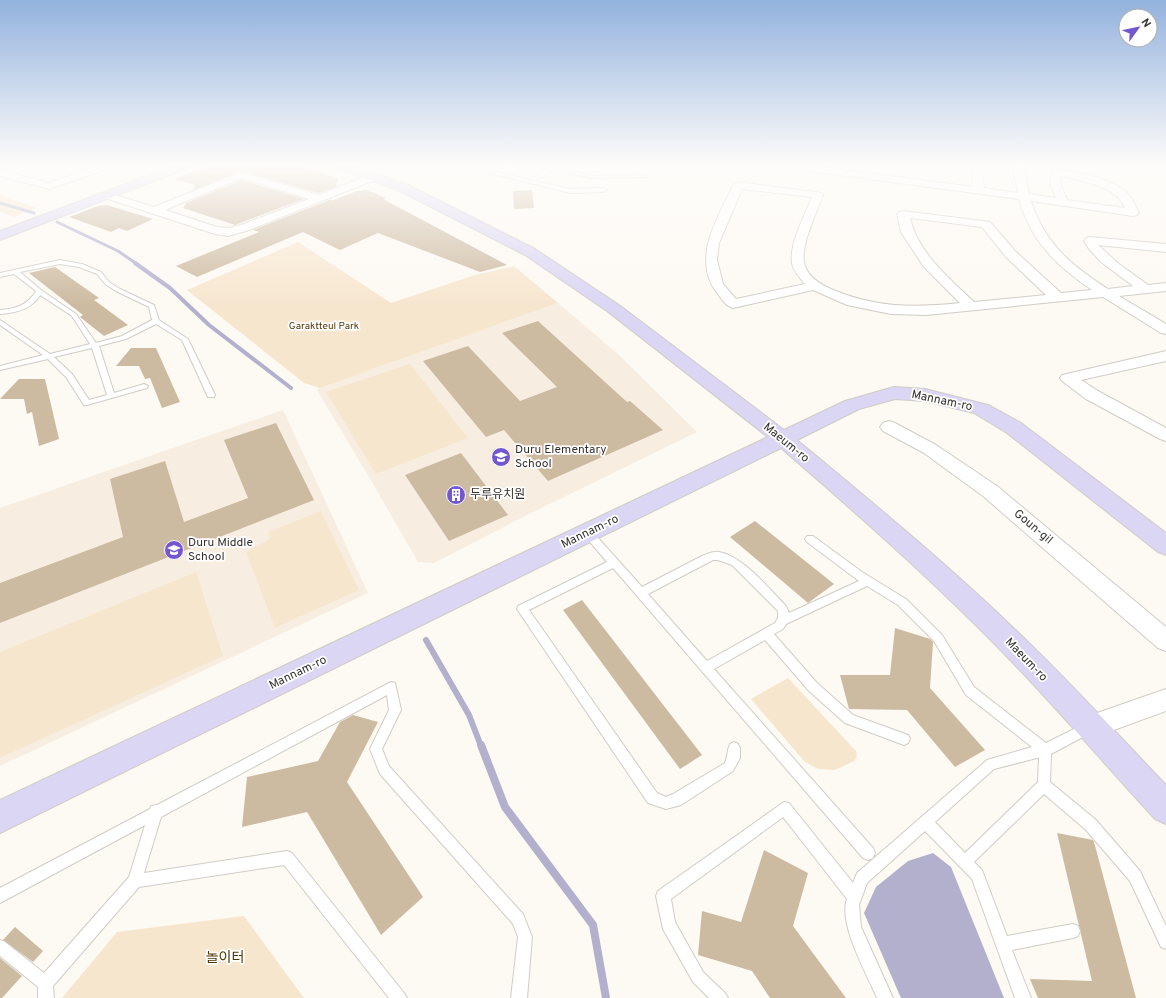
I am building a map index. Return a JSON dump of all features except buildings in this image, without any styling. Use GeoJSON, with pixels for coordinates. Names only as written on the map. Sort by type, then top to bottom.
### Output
{"type":"FeatureCollection","features":[{"type":"Feature","properties":{"kind":"street"},"geometry":{"type":"LineString","coordinates":[[0,236],[62,213]]}},
{"type":"Feature","properties":{"kind":"street"},"geometry":{"type":"LineString","coordinates":[[159,213],[215,230],[228,232],[245,228],[283,213]]}},
{"type":"Feature","properties":{"kind":"street","name":"Maeum-ro"},"geometry":{"type":"LineString","coordinates":[[453,213],[530,252],[613,308],[783,439],[862,505],[967,601],[1024,656],[1166,808]]}},
{"type":"Feature","properties":{"kind":"street"},"geometry":{"type":"LineString","coordinates":[[726,213],[713,243],[711,260],[717,285],[733,304],[814,286]]}},
{"type":"Feature","properties":{"kind":"street"},"geometry":{"type":"LineString","coordinates":[[812,213],[799,248],[798,263],[809,281],[814,286],[847,301],[891,310],[926,311],[1166,287]]}},
{"type":"Feature","properties":{"kind":"street"},"geometry":{"type":"LineString","coordinates":[[1029,213],[1037,232],[1061,261],[1106,293],[1166,330]]}},
{"type":"Feature","properties":{"kind":"street"},"geometry":{"type":"LineString","coordinates":[[970,306],[928,264],[907,232],[903,214],[986,224],[999,243],[1015,261],[1058,298]]}},
{"type":"Feature","properties":{"kind":"street"},"geometry":{"type":"LineString","coordinates":[[1145,289],[1091,247],[1090,241],[1166,248]]}},
{"type":"Feature","properties":{"kind":"street"},"geometry":{"type":"LineString","coordinates":[[1162,359],[1068,378],[1092,395],[1166,435]]}},
{"type":"Feature","properties":{"kind":"street","name":"Mannam-ro"},"geometry":{"type":"LineString","coordinates":[[0,817],[852,405],[894,392],[925,395],[980,409],[1014,428],[1166,546]]}},
{"type":"Feature","properties":{"kind":"street","name":"Goun-gil"},"geometry":{"type":"LineString","coordinates":[[889,427],[930,449],[990,492],[1166,641]]}},
{"type":"Feature","properties":{"kind":"street"},"geometry":{"type":"LineString","coordinates":[[1089,727],[1166,700]]}},
{"type":"Feature","properties":{"kind":"lane"},"geometry":{"type":"LineString","coordinates":[[0,275],[60,262],[80,265],[99,273],[107,283],[118,290],[152,306],[156,321],[185,339],[211,395]]}},
{"type":"Feature","properties":{"kind":"lane"},"geometry":{"type":"LineString","coordinates":[[16,272],[39,291],[74,315],[95,346],[112,396]]}},
{"type":"Feature","properties":{"kind":"lane"},"geometry":{"type":"LineString","coordinates":[[0,312],[9,311],[29,304],[37,297],[39,291]]}},
{"type":"Feature","properties":{"kind":"lane"},"geometry":{"type":"LineString","coordinates":[[0,368],[124,338],[156,321]]}},
{"type":"Feature","properties":{"kind":"lane"},"geometry":{"type":"LineString","coordinates":[[0,322],[49,356],[68,376],[87,403],[144,386]]}},
{"type":"Feature","properties":{"kind":"lane"},"geometry":{"type":"LineString","coordinates":[[588,533],[868,853]]}},
{"type":"Feature","properties":{"kind":"lane"},"geometry":{"type":"LineString","coordinates":[[810,539],[868,581],[902,602],[938,638],[970,691],[1045,750]]}},
{"type":"Feature","properties":{"kind":"lane"},"geometry":{"type":"LineString","coordinates":[[640,592],[705,559],[712,556],[719,556],[735,562],[782,609],[784,614],[783,621]]}},
{"type":"Feature","properties":{"kind":"lane"},"geometry":{"type":"LineString","coordinates":[[614,563],[522,609],[653,798],[666,803],[676,800],[729,767],[734,758],[734,748]]}},
{"type":"Feature","properties":{"kind":"lane"},"geometry":{"type":"LineString","coordinates":[[706,668],[779,626],[783,621],[868,581]]}},
{"type":"Feature","properties":{"kind":"lane"},"geometry":{"type":"LineString","coordinates":[[766,633],[813,688],[848,719],[904,739]]}},
{"type":"Feature","properties":{"kind":"lane"},"geometry":{"type":"LineString","coordinates":[[0,896],[391,687],[395,710],[376,749],[384,770],[518,919],[525,938],[519,998]]}},
{"type":"Feature","properties":{"kind":"lane"},"geometry":{"type":"LineString","coordinates":[[1025,761],[1089,727]]}},
{"type":"Feature","properties":{"kind":"lane"},"geometry":{"type":"LineString","coordinates":[[965,862],[1044,785],[1045,750]]}},
{"type":"Feature","properties":{"kind":"lane"},"geometry":{"type":"LineString","coordinates":[[885,998],[854,928],[852,905],[862,878],[992,764],[1045,750]]}},
{"type":"Feature","properties":{"kind":"lane"},"geometry":{"type":"LineString","coordinates":[[1044,785],[1091,825],[1135,876],[1166,942]]}},
{"type":"Feature","properties":{"kind":"lane"},"geometry":{"type":"LineString","coordinates":[[720,998],[698,977],[668,924],[663,896],[784,808],[855,897]]}},
{"type":"Feature","properties":{"kind":"lane"},"geometry":{"type":"LineString","coordinates":[[0,947],[46,990],[135,881],[156,812]]}},
{"type":"Feature","properties":{"kind":"lane"},"geometry":{"type":"LineString","coordinates":[[926,822],[978,875],[1023,998]]}},
{"type":"Feature","properties":{"kind":"lane"},"geometry":{"type":"LineString","coordinates":[[135,881],[287,858],[399,998]]}},
{"type":"Feature","properties":{"kind":"lane"},"geometry":{"type":"LineString","coordinates":[[1003,944],[1073,931]]}},
{"type":"Feature","properties":{"kind":"shaded area","name":"Duru Elementary School"},"geometry":{"type":"Polygon","coordinates":[[[558,303],[619,355],[697,432],[527,515],[434,563],[418,562],[317,390],[558,303]]]}},
{"type":"Feature","properties":{"kind":"shaded area","name":"Duru Middle School"},"geometry":{"type":"Polygon","coordinates":[[[283,410],[368,593],[0,766],[0,508],[283,410]]]}},
{"type":"Feature","properties":{"kind":"shaded area"},"geometry":{"type":"Polygon","coordinates":[[[933,853],[951,867],[1004,998],[901,998],[864,913],[876,887],[908,861],[933,853]]]}},
{"type":"Feature","properties":{"kind":"green space"},"geometry":{"type":"Polygon","coordinates":[[[2,213],[25,213],[14,217],[2,213]]]}},
{"type":"Feature","properties":{"kind":"green space","name":"Garaktteul Park"},"geometry":{"type":"Polygon","coordinates":[[[298,242],[391,303],[475,275],[514,266],[558,303],[320,388],[304,383],[187,290],[298,242]]]}},
{"type":"Feature","properties":{"kind":"green space"},"geometry":{"type":"Polygon","coordinates":[[[410,364],[468,438],[376,474],[326,392],[410,364]]]}},
{"type":"Feature","properties":{"kind":"green space"},"geometry":{"type":"Polygon","coordinates":[[[321,511],[359,590],[275,628],[246,552],[270,539],[268,532],[321,511]]]}},
{"type":"Feature","properties":{"kind":"green space"},"geometry":{"type":"Polygon","coordinates":[[[196,572],[223,656],[0,758],[0,652],[196,572]]]}},
{"type":"Feature","properties":{"kind":"green space"},"geometry":{"type":"Polygon","coordinates":[[[788,678],[856,751],[857,756],[854,761],[835,770],[818,769],[804,761],[751,699],[788,678]]]}},
{"type":"Feature","properties":{"kind":"green space","name":"놀이터"},"geometry":{"type":"Polygon","coordinates":[[[244,916],[304,998],[62,998],[117,932],[244,916]]]}},
{"type":"Feature","properties":{"kind":"waterway"},"geometry":{"type":"LineString","coordinates":[[57,222],[118,251],[137,264]]}},
{"type":"Feature","properties":{"kind":"waterway"},"geometry":{"type":"LineString","coordinates":[[135,263],[170,288],[209,325],[291,388]]}},
{"type":"Feature","properties":{"kind":"waterway"},"geometry":{"type":"LineString","coordinates":[[426,640],[469,715],[481,746]]}},
{"type":"Feature","properties":{"kind":"waterway"},"geometry":{"type":"LineString","coordinates":[[481,745],[505,807],[593,925],[606,998]]}},
{"type":"Feature","properties":{"kind":"place","name":"Duru Elementary School"},"geometry":{"type":"Point","coordinates":[501,457]}},
{"type":"Feature","properties":{"kind":"place","name":"두루유치원"},"geometry":{"type":"Point","coordinates":[456,495]}},
{"type":"Feature","properties":{"kind":"place","name":"Duru Middle School"},"geometry":{"type":"Point","coordinates":[174,550]}}]}
